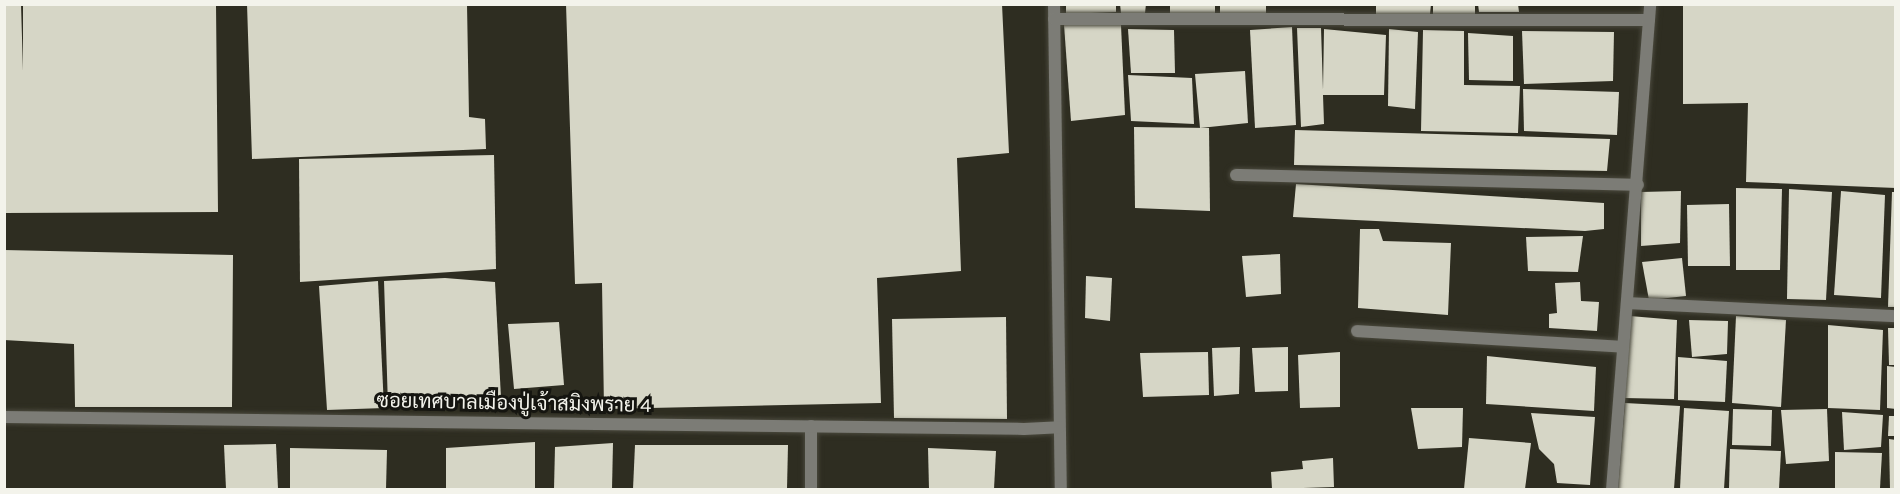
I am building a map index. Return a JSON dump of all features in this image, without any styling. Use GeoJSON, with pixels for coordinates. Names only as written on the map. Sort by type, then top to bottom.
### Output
{"type":"FeatureCollection","features":[{"type":"Feature","properties":{"kind":"street"},"geometry":{"type":"LineString","coordinates":[[1054,4],[1054,427],[1061,489]]}},
{"type":"Feature","properties":{"kind":"street"},"geometry":{"type":"LineString","coordinates":[[1612,489],[1638,184],[1650,4]]}},
{"type":"Feature","properties":{"kind":"street"},"geometry":{"type":"LineString","coordinates":[[1054,19],[1649,20]]}},
{"type":"Feature","properties":{"kind":"street"},"geometry":{"type":"LineString","coordinates":[[1236,175],[1638,184]]}},
{"type":"Feature","properties":{"kind":"street"},"geometry":{"type":"LineString","coordinates":[[1627,303],[1896,316]]}},
{"type":"Feature","properties":{"kind":"street"},"geometry":{"type":"LineString","coordinates":[[1357,331],[1623,347]]}},
{"type":"Feature","properties":{"kind":"street","name":"ซอยเทศบาลเมืองปู่เจ้าสมิงพราย 4"},"geometry":{"type":"LineString","coordinates":[[4,417],[1023,429],[1054,427]]}},
{"type":"Feature","properties":{"kind":"street"},"geometry":{"type":"LineString","coordinates":[[811,426],[811,489]]}},
{"type":"Feature","properties":{"kind":"building"},"geometry":{"type":"Polygon","coordinates":[[[4,4],[21,4],[23,71],[23,4],[216,4],[218,212],[4,213],[4,4]]]}},
{"type":"Feature","properties":{"kind":"building"},"geometry":{"type":"Polygon","coordinates":[[[247,4],[467,4],[469,117],[485,119],[486,149],[252,159],[247,4]]]}},
{"type":"Feature","properties":{"kind":"building"},"geometry":{"type":"Polygon","coordinates":[[[566,4],[1002,4],[1009,153],[957,158],[961,271],[877,278],[881,403],[604,409],[602,283],[575,284],[566,4]]]}},
{"type":"Feature","properties":{"kind":"building"},"geometry":{"type":"Polygon","coordinates":[[[1066,4],[1116,4],[1116,12],[1066,14],[1066,4]]]}},
{"type":"Feature","properties":{"kind":"building"},"geometry":{"type":"Polygon","coordinates":[[[1120,4],[1146,4],[1145,13],[1121,13],[1120,4]]]}},
{"type":"Feature","properties":{"kind":"building"},"geometry":{"type":"Polygon","coordinates":[[[1170,4],[1215,4],[1215,14],[1170,15],[1170,4]]]}},
{"type":"Feature","properties":{"kind":"building"},"geometry":{"type":"Polygon","coordinates":[[[1220,4],[1266,4],[1266,15],[1220,14],[1220,4]]]}},
{"type":"Feature","properties":{"kind":"building"},"geometry":{"type":"Polygon","coordinates":[[[1376,4],[1431,4],[1430,14],[1376,14],[1376,4]]]}},
{"type":"Feature","properties":{"kind":"building"},"geometry":{"type":"Polygon","coordinates":[[[1478,4],[1518,4],[1519,12],[1479,12],[1478,4]]]}},
{"type":"Feature","properties":{"kind":"building"},"geometry":{"type":"Polygon","coordinates":[[[1683,4],[1896,4],[1896,188],[1746,182],[1748,103],[1683,104],[1683,4]]]}},
{"type":"Feature","properties":{"kind":"building"},"geometry":{"type":"Polygon","coordinates":[[[1433,5],[1475,5],[1475,14],[1433,14],[1433,5]]]}},
{"type":"Feature","properties":{"kind":"building"},"geometry":{"type":"Polygon","coordinates":[[[1064,25],[1121,25],[1125,115],[1071,121],[1064,25]]]}},
{"type":"Feature","properties":{"kind":"building"},"geometry":{"type":"Polygon","coordinates":[[[1292,27],[1296,125],[1255,128],[1250,30],[1292,27]]]}},
{"type":"Feature","properties":{"kind":"building"},"geometry":{"type":"Polygon","coordinates":[[[1297,28],[1321,28],[1323,90],[1324,29],[1386,35],[1384,95],[1323,95],[1324,124],[1301,127],[1297,28]]]}},
{"type":"Feature","properties":{"kind":"building"},"geometry":{"type":"Polygon","coordinates":[[[1128,29],[1174,30],[1175,73],[1131,73],[1128,29]]]}},
{"type":"Feature","properties":{"kind":"building"},"geometry":{"type":"Polygon","coordinates":[[[1389,29],[1418,32],[1415,109],[1388,106],[1389,29]]]}},
{"type":"Feature","properties":{"kind":"building"},"geometry":{"type":"Polygon","coordinates":[[[1423,30],[1464,31],[1464,85],[1520,86],[1518,133],[1421,131],[1423,30]]]}},
{"type":"Feature","properties":{"kind":"building"},"geometry":{"type":"Polygon","coordinates":[[[1522,31],[1614,32],[1613,81],[1524,84],[1522,31]]]}},
{"type":"Feature","properties":{"kind":"building"},"geometry":{"type":"Polygon","coordinates":[[[1468,33],[1513,36],[1513,81],[1469,80],[1468,33]]]}},
{"type":"Feature","properties":{"kind":"building"},"geometry":{"type":"Polygon","coordinates":[[[1245,71],[1248,123],[1200,128],[1195,74],[1245,71]]]}},
{"type":"Feature","properties":{"kind":"building"},"geometry":{"type":"Polygon","coordinates":[[[1128,75],[1192,78],[1194,124],[1131,121],[1128,75]]]}},
{"type":"Feature","properties":{"kind":"building"},"geometry":{"type":"Polygon","coordinates":[[[1523,89],[1619,92],[1617,135],[1524,131],[1523,89]]]}},
{"type":"Feature","properties":{"kind":"building"},"geometry":{"type":"Polygon","coordinates":[[[1134,127],[1209,128],[1210,211],[1135,208],[1134,127]]]}},
{"type":"Feature","properties":{"kind":"building"},"geometry":{"type":"Polygon","coordinates":[[[1295,130],[1610,139],[1607,171],[1294,165],[1295,130]]]}},
{"type":"Feature","properties":{"kind":"building"},"geometry":{"type":"Polygon","coordinates":[[[494,155],[496,269],[300,282],[299,159],[494,155]]]}},
{"type":"Feature","properties":{"kind":"building"},"geometry":{"type":"Polygon","coordinates":[[[1296,184],[1604,203],[1604,229],[1585,231],[1293,217],[1296,184]]]}},
{"type":"Feature","properties":{"kind":"building"},"geometry":{"type":"Polygon","coordinates":[[[1736,188],[1782,189],[1780,270],[1736,270],[1736,188]]]}},
{"type":"Feature","properties":{"kind":"building"},"geometry":{"type":"Polygon","coordinates":[[[1789,189],[1832,192],[1826,300],[1787,299],[1789,189]]]}},
{"type":"Feature","properties":{"kind":"building"},"geometry":{"type":"Polygon","coordinates":[[[1681,191],[1680,243],[1641,246],[1641,192],[1681,191]]]}},
{"type":"Feature","properties":{"kind":"building"},"geometry":{"type":"Polygon","coordinates":[[[1841,191],[1885,195],[1881,298],[1834,295],[1841,191]]]}},
{"type":"Feature","properties":{"kind":"building"},"geometry":{"type":"Polygon","coordinates":[[[1892,192],[1896,192],[1896,307],[1888,307],[1892,192]]]}},
{"type":"Feature","properties":{"kind":"building"},"geometry":{"type":"Polygon","coordinates":[[[1729,204],[1730,266],[1688,266],[1687,205],[1729,204]]]}},
{"type":"Feature","properties":{"kind":"building"},"geometry":{"type":"Polygon","coordinates":[[[1360,229],[1379,229],[1383,241],[1451,243],[1448,315],[1358,308],[1360,229]]]}},
{"type":"Feature","properties":{"kind":"building"},"geometry":{"type":"Polygon","coordinates":[[[1583,236],[1578,272],[1528,271],[1526,237],[1583,236]]]}},
{"type":"Feature","properties":{"kind":"building"},"geometry":{"type":"Polygon","coordinates":[[[4,250],[233,255],[232,407],[75,407],[74,344],[4,340],[4,250]]]}},
{"type":"Feature","properties":{"kind":"building"},"geometry":{"type":"Polygon","coordinates":[[[1280,254],[1281,294],[1246,297],[1242,256],[1280,254]]]}},
{"type":"Feature","properties":{"kind":"building"},"geometry":{"type":"Polygon","coordinates":[[[1682,258],[1686,296],[1649,300],[1642,262],[1682,258]]]}},
{"type":"Feature","properties":{"kind":"building"},"geometry":{"type":"Polygon","coordinates":[[[1086,276],[1112,278],[1110,321],[1085,318],[1086,276]]]}},
{"type":"Feature","properties":{"kind":"building"},"geometry":{"type":"Polygon","coordinates":[[[445,278],[495,282],[501,398],[388,406],[384,281],[445,278]]]}},
{"type":"Feature","properties":{"kind":"building"},"geometry":{"type":"Polygon","coordinates":[[[378,281],[384,408],[327,410],[319,286],[378,281]]]}},
{"type":"Feature","properties":{"kind":"building"},"geometry":{"type":"Polygon","coordinates":[[[1580,282],[1581,301],[1599,302],[1597,331],[1549,328],[1549,314],[1557,313],[1555,283],[1580,282]]]}},
{"type":"Feature","properties":{"kind":"building"},"geometry":{"type":"Polygon","coordinates":[[[1630,316],[1677,320],[1674,399],[1624,398],[1630,316]]]}},
{"type":"Feature","properties":{"kind":"building"},"geometry":{"type":"Polygon","coordinates":[[[1736,316],[1786,320],[1781,407],[1732,403],[1736,316]]]}},
{"type":"Feature","properties":{"kind":"building"},"geometry":{"type":"Polygon","coordinates":[[[1006,317],[1007,419],[894,418],[892,319],[1006,317]]]}},
{"type":"Feature","properties":{"kind":"building"},"geometry":{"type":"Polygon","coordinates":[[[1689,320],[1728,321],[1727,354],[1692,357],[1689,320]]]}},
{"type":"Feature","properties":{"kind":"building"},"geometry":{"type":"Polygon","coordinates":[[[559,322],[564,385],[514,389],[508,324],[559,322]]]}},
{"type":"Feature","properties":{"kind":"building"},"geometry":{"type":"Polygon","coordinates":[[[1828,325],[1883,330],[1880,410],[1828,408],[1828,325]]]}},
{"type":"Feature","properties":{"kind":"building"},"geometry":{"type":"Polygon","coordinates":[[[1888,328],[1896,328],[1896,365],[1889,365],[1888,328]]]}},
{"type":"Feature","properties":{"kind":"building"},"geometry":{"type":"Polygon","coordinates":[[[1240,347],[1239,394],[1214,396],[1212,348],[1240,347]]]}},
{"type":"Feature","properties":{"kind":"building"},"geometry":{"type":"Polygon","coordinates":[[[1288,347],[1288,391],[1255,392],[1252,348],[1288,347]]]}},
{"type":"Feature","properties":{"kind":"building"},"geometry":{"type":"Polygon","coordinates":[[[1208,352],[1209,395],[1143,397],[1140,353],[1208,352]]]}},
{"type":"Feature","properties":{"kind":"building"},"geometry":{"type":"Polygon","coordinates":[[[1340,352],[1340,407],[1300,408],[1298,355],[1340,352]]]}},
{"type":"Feature","properties":{"kind":"building"},"geometry":{"type":"Polygon","coordinates":[[[1487,356],[1596,367],[1594,411],[1486,404],[1487,356]]]}},
{"type":"Feature","properties":{"kind":"building"},"geometry":{"type":"Polygon","coordinates":[[[1678,357],[1727,361],[1725,402],[1678,400],[1678,357]]]}},
{"type":"Feature","properties":{"kind":"building"},"geometry":{"type":"Polygon","coordinates":[[[1887,366],[1896,367],[1896,409],[1887,408],[1887,366]]]}},
{"type":"Feature","properties":{"kind":"building"},"geometry":{"type":"Polygon","coordinates":[[[1625,403],[1680,406],[1674,489],[1618,489],[1625,403]]]}},
{"type":"Feature","properties":{"kind":"building"},"geometry":{"type":"Polygon","coordinates":[[[1411,408],[1463,408],[1462,447],[1418,449],[1411,408]]]}},
{"type":"Feature","properties":{"kind":"building"},"geometry":{"type":"Polygon","coordinates":[[[1684,408],[1729,411],[1724,489],[1680,489],[1684,408]]]}},
{"type":"Feature","properties":{"kind":"building"},"geometry":{"type":"Polygon","coordinates":[[[1733,409],[1772,410],[1771,446],[1732,445],[1733,409]]]}},
{"type":"Feature","properties":{"kind":"building"},"geometry":{"type":"Polygon","coordinates":[[[1827,409],[1829,461],[1786,464],[1781,410],[1827,409]]]}},
{"type":"Feature","properties":{"kind":"building"},"geometry":{"type":"Polygon","coordinates":[[[1842,412],[1883,415],[1881,447],[1844,450],[1842,412]]]}},
{"type":"Feature","properties":{"kind":"building"},"geometry":{"type":"Polygon","coordinates":[[[1531,413],[1595,417],[1590,485],[1557,483],[1554,464],[1539,449],[1531,413]]]}},
{"type":"Feature","properties":{"kind":"building"},"geometry":{"type":"Polygon","coordinates":[[[1889,416],[1896,416],[1896,436],[1888,436],[1889,416]]]}},
{"type":"Feature","properties":{"kind":"building"},"geometry":{"type":"Polygon","coordinates":[[[1469,438],[1531,443],[1525,489],[1464,489],[1469,438]]]}},
{"type":"Feature","properties":{"kind":"building"},"geometry":{"type":"Polygon","coordinates":[[[1889,439],[1896,440],[1896,489],[1890,489],[1889,439]]]}},
{"type":"Feature","properties":{"kind":"building"},"geometry":{"type":"Polygon","coordinates":[[[535,442],[535,489],[446,489],[446,448],[535,442]]]}},
{"type":"Feature","properties":{"kind":"building"},"geometry":{"type":"Polygon","coordinates":[[[613,443],[612,489],[554,489],[555,447],[613,443]]]}},
{"type":"Feature","properties":{"kind":"building"},"geometry":{"type":"Polygon","coordinates":[[[276,444],[278,489],[226,489],[224,445],[276,444]]]}},
{"type":"Feature","properties":{"kind":"building"},"geometry":{"type":"Polygon","coordinates":[[[635,445],[788,445],[787,489],[633,489],[635,445]]]}},
{"type":"Feature","properties":{"kind":"building"},"geometry":{"type":"Polygon","coordinates":[[[290,448],[387,450],[386,489],[290,489],[290,448]]]}},
{"type":"Feature","properties":{"kind":"building"},"geometry":{"type":"Polygon","coordinates":[[[928,448],[996,451],[994,489],[929,489],[928,448]]]}},
{"type":"Feature","properties":{"kind":"building"},"geometry":{"type":"Polygon","coordinates":[[[1730,449],[1781,451],[1779,489],[1729,489],[1730,449]]]}},
{"type":"Feature","properties":{"kind":"building"},"geometry":{"type":"Polygon","coordinates":[[[1835,452],[1882,453],[1880,488],[1835,489],[1835,452]]]}},
{"type":"Feature","properties":{"kind":"building"},"geometry":{"type":"Polygon","coordinates":[[[1333,458],[1334,487],[1272,489],[1271,472],[1303,469],[1302,461],[1333,458]]]}}]}
